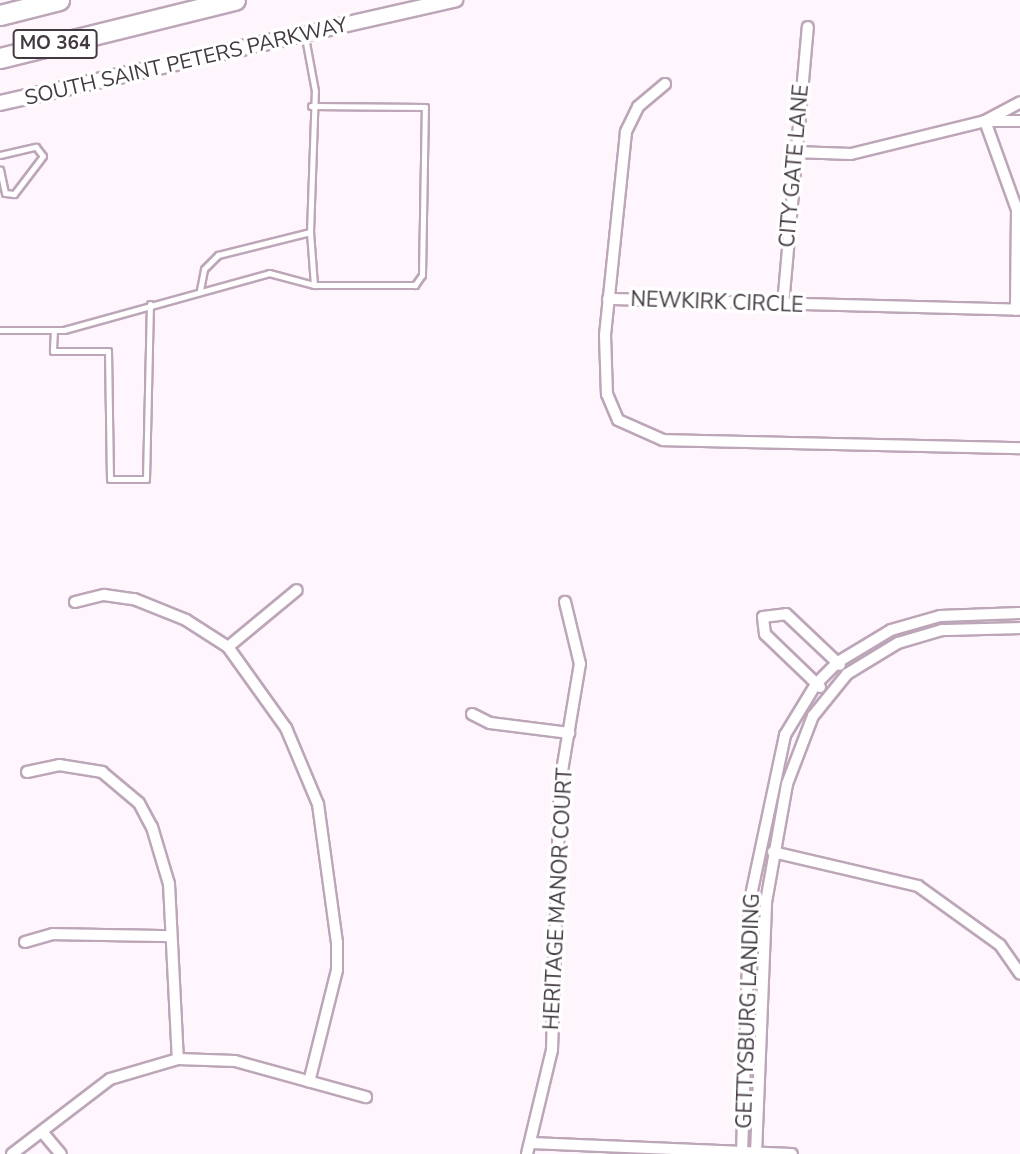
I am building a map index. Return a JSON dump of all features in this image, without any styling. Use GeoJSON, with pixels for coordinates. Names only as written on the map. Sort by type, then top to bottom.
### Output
{"type":"FeatureCollection","features":[{"type":"Feature","properties":{"kind":"highway","name":"MO 364"},"geometry":{"type":"LineString","coordinates":[[0,15],[59,0]]}},
{"type":"Feature","properties":{"kind":"highway","name":"MO 364"},"geometry":{"type":"LineString","coordinates":[[0,58],[235,0]]}},
{"type":"Feature","properties":{"kind":"main road","name":"SOUTH SAINT PETERS PARKWAY"},"geometry":{"type":"LineString","coordinates":[[0,103],[304,32],[455,0]]}},
{"type":"Feature","properties":{"kind":"street","name":"CITY GATE LANE"},"geometry":{"type":"LineString","coordinates":[[783,305],[807,27]]}},
{"type":"Feature","properties":{"kind":"street"},"geometry":{"type":"LineString","coordinates":[[608,299],[626,132],[638,107],[665,83]]}},
{"type":"Feature","properties":{"kind":"street"},"geometry":{"type":"LineString","coordinates":[[985,121],[1020,102]]}},
{"type":"Feature","properties":{"kind":"street"},"geometry":{"type":"LineString","coordinates":[[795,152],[851,154],[985,121],[1020,121]]}},
{"type":"Feature","properties":{"kind":"street"},"geometry":{"type":"LineString","coordinates":[[985,121],[1017,210],[1018,310]]}},
{"type":"Feature","properties":{"kind":"street","name":"NEWKIRK CIRCLE"},"geometry":{"type":"LineString","coordinates":[[1018,310],[608,299],[604,372],[610,408],[646,437],[1020,448]]}},
{"type":"Feature","properties":{"kind":"street"},"geometry":{"type":"LineString","coordinates":[[228,647],[297,590]]}},
{"type":"Feature","properties":{"kind":"street"},"geometry":{"type":"LineString","coordinates":[[75,602],[104,595],[134,598],[228,647],[274,705],[318,804],[337,970],[309,1082]]}},
{"type":"Feature","properties":{"kind":"street","name":"HERITAGE MANOR COURT"},"geometry":{"type":"LineString","coordinates":[[528,1149],[552,1050],[560,783],[580,664],[565,602]]}},
{"type":"Feature","properties":{"kind":"street","name":"GETTYSBURG LANDING"},"geometry":{"type":"LineString","coordinates":[[742,1153],[750,900],[777,757],[816,684],[838,662],[908,624],[1020,613]]}},
{"type":"Feature","properties":{"kind":"street"},"geometry":{"type":"LineString","coordinates":[[827,693],[765,634],[763,617],[786,614],[838,662],[847,674]]}},
{"type":"Feature","properties":{"kind":"street","name":"GETTYSBURG LANDING"},"geometry":{"type":"LineString","coordinates":[[756,1153],[766,902],[787,784],[827,693],[847,674],[926,634],[1020,628]]}},
{"type":"Feature","properties":{"kind":"street"},"geometry":{"type":"LineString","coordinates":[[472,713],[490,723],[569,733]]}},
{"type":"Feature","properties":{"kind":"street"},"geometry":{"type":"LineString","coordinates":[[27,772],[82,766],[102,772],[139,803],[169,884],[178,1059]]}},
{"type":"Feature","properties":{"kind":"street"},"geometry":{"type":"LineString","coordinates":[[760,850],[918,886],[1000,945],[1020,974]]}},
{"type":"Feature","properties":{"kind":"street"},"geometry":{"type":"LineString","coordinates":[[24,942],[53,934],[170,936]]}},
{"type":"Feature","properties":{"kind":"street"},"geometry":{"type":"LineString","coordinates":[[12,1154],[44,1134],[110,1079],[178,1059],[235,1062],[366,1097]]}},
{"type":"Feature","properties":{"kind":"street"},"geometry":{"type":"LineString","coordinates":[[44,1134],[61,1154]]}},
{"type":"Feature","properties":{"kind":"street"},"geometry":{"type":"LineString","coordinates":[[528,1149],[792,1154]]}},
{"type":"Feature","properties":{"kind":"lane"},"geometry":{"type":"LineString","coordinates":[[304,32],[315,91],[311,106],[310,232],[314,285]]}},
{"type":"Feature","properties":{"kind":"lane"},"geometry":{"type":"LineString","coordinates":[[0,330],[64,330],[149,304],[269,273],[314,285],[415,285],[422,275],[427,115],[425,107],[311,106]]}},
{"type":"Feature","properties":{"kind":"lane"},"geometry":{"type":"LineString","coordinates":[[0,155],[36,148],[43,160],[22,191],[5,193],[0,170]]}},
{"type":"Feature","properties":{"kind":"lane"},"geometry":{"type":"LineString","coordinates":[[200,290],[204,269],[218,255],[310,232]]}},
{"type":"Feature","properties":{"kind":"lane"},"geometry":{"type":"LineString","coordinates":[[54,330],[53,351],[108,351],[110,478],[146,479],[149,304]]}}]}
